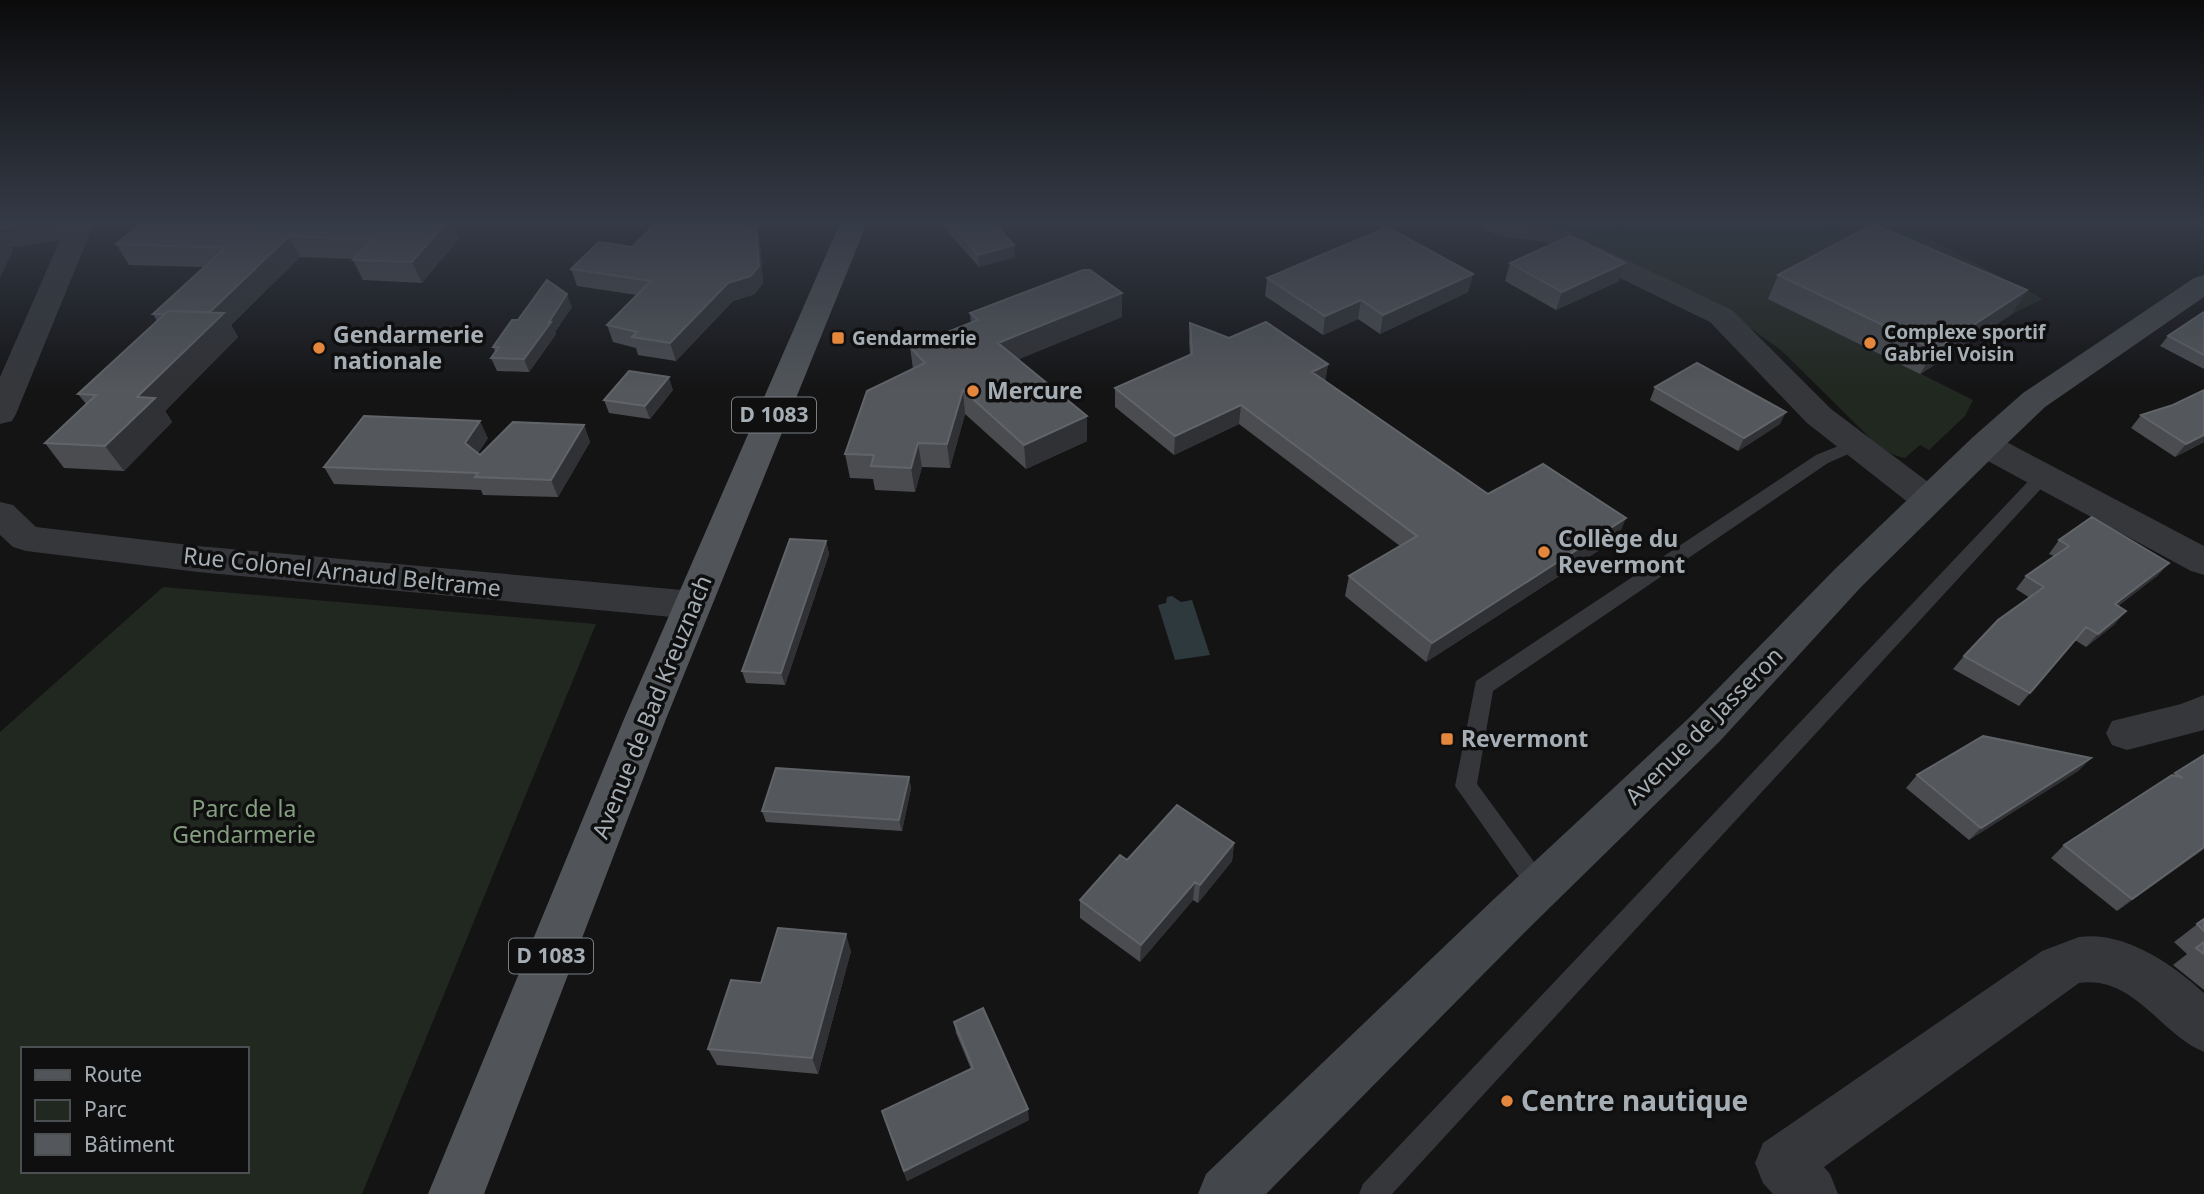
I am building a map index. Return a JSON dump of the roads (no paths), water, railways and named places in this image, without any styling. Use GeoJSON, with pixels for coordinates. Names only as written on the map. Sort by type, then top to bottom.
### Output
{"type":"FeatureCollection","features":[{"type":"Feature","properties":{"kind":"main road","name":"Avenue de Bad Kreuznach"},"geometry":{"type":"LineString","coordinates":[[456,1194],[693,605],[831,279]]}},
{"type":"Feature","properties":{"kind":"main road","name":"Avenue de Jasseron"},"geometry":{"type":"LineString","coordinates":[[1226,1194],[1705,729],[1927,499],[2034,400],[2204,284]]}},
{"type":"Feature","properties":{"kind":"street"},"geometry":{"type":"LineString","coordinates":[[0,414],[58,279]]}},
{"type":"Feature","properties":{"kind":"street"},"geometry":{"type":"LineString","coordinates":[[1643,279],[1721,316],[1819,416],[1927,499]]}},
{"type":"Feature","properties":{"kind":"street"},"geometry":{"type":"LineString","coordinates":[[1984,446],[2204,562]]}},
{"type":"Feature","properties":{"kind":"street","name":"Rue Colonel Arnaud Beltrame"},"geometry":{"type":"LineString","coordinates":[[0,514],[26,538],[198,559],[693,605]]}},
{"type":"Feature","properties":{"kind":"street"},"geometry":{"type":"LineString","coordinates":[[2127,733],[2191,718],[2204,711]]}},
{"type":"Feature","properties":{"kind":"street"},"geometry":{"type":"LineString","coordinates":[[1810,1194],[1783,1163],[2060,967],[2083,958],[2111,961],[2149,979],[2204,1027]]}},
{"type":"Feature","properties":{"kind":"lane"},"geometry":{"type":"LineString","coordinates":[[1540,888],[1466,786],[1483,687],[1822,459],[1856,444]]}},
{"type":"Feature","properties":{"kind":"lane"},"geometry":{"type":"LineString","coordinates":[[1373,1194],[2043,476]]}},
{"type":"Feature","properties":{"kind":"place","name":"Gendarmerie"},"geometry":{"type":"Point","coordinates":[838,338]}},
{"type":"Feature","properties":{"kind":"place","name":"Complexe sportif Gabriel Voisin"},"geometry":{"type":"Point","coordinates":[1870,343]}},
{"type":"Feature","properties":{"kind":"place","name":"Gendarmerie nationale"},"geometry":{"type":"Point","coordinates":[319,348]}},
{"type":"Feature","properties":{"kind":"place","name":"Mercure"},"geometry":{"type":"Point","coordinates":[973,391]}},
{"type":"Feature","properties":{"kind":"place","name":"Collège du Revermont"},"geometry":{"type":"Point","coordinates":[1544,552]}},
{"type":"Feature","properties":{"kind":"place","name":"Revermont"},"geometry":{"type":"Point","coordinates":[1447,739]}},
{"type":"Feature","properties":{"kind":"place","name":"Centre nautique"},"geometry":{"type":"Point","coordinates":[1507,1101]}},
{"type":"Feature","properties":{"kind":"park label","name":"Parc de la Gendarmerie"},"geometry":{"type":"Point","coordinates":[244,822]}}]}
